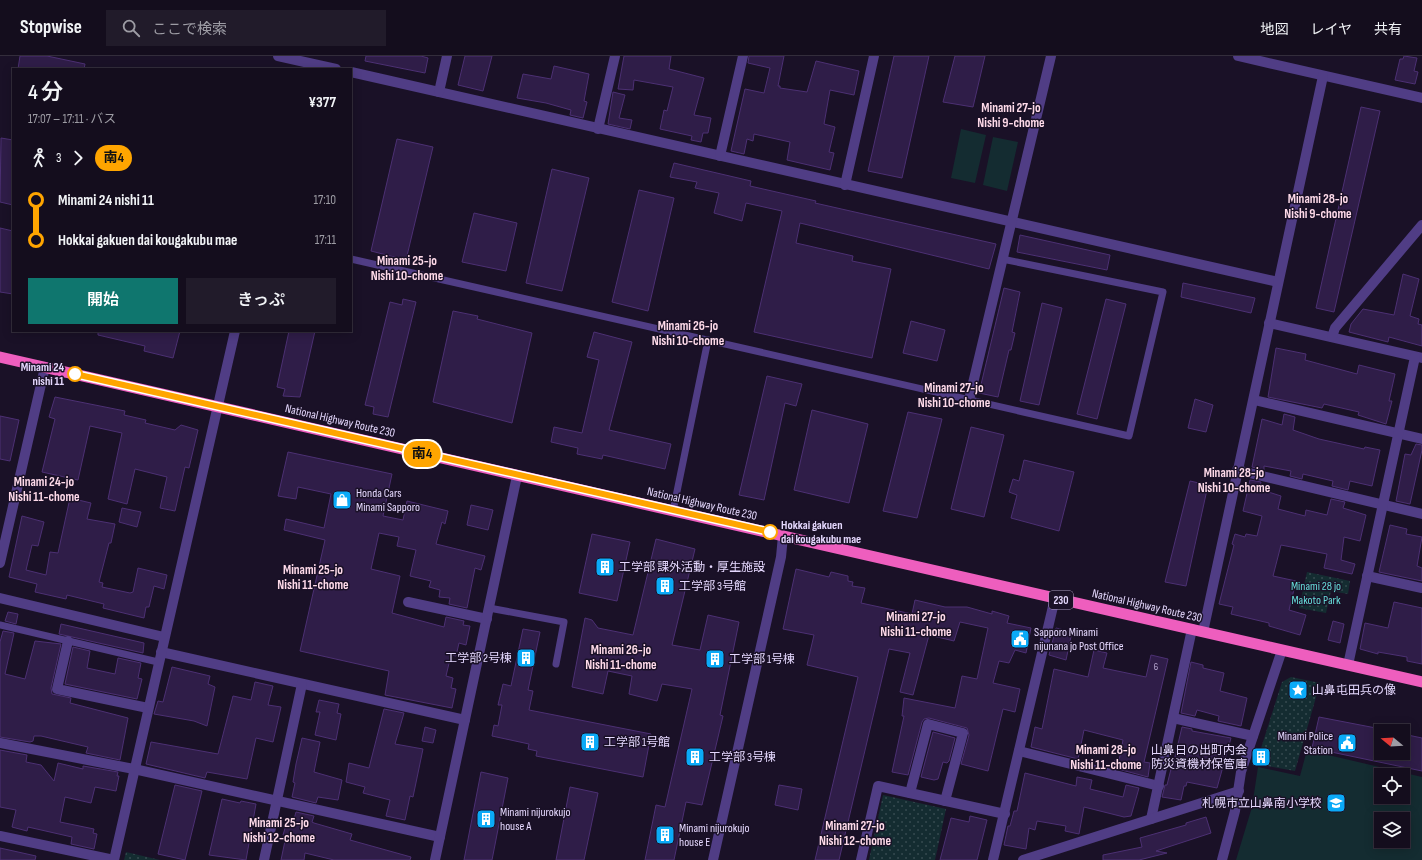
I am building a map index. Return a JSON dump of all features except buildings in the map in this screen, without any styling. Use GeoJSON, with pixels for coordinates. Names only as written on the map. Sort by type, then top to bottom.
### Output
{"type":"FeatureCollection","features":[{"type":"Feature","properties":{"kind":"highway","name":"National Highway Route 230"},"geometry":{"type":"LineString","coordinates":[[0,357],[1422,682]]}},
{"type":"Feature","properties":{"kind":"street"},"geometry":{"type":"LineString","coordinates":[[278,56],[294,62],[330,68]]}},
{"type":"Feature","properties":{"kind":"street"},"geometry":{"type":"LineString","coordinates":[[439,92],[447,56]]}},
{"type":"Feature","properties":{"kind":"street"},"geometry":{"type":"LineString","coordinates":[[598,128],[615,56]]}},
{"type":"Feature","properties":{"kind":"street"},"geometry":{"type":"LineString","coordinates":[[720,156],[743,56]]}},
{"type":"Feature","properties":{"kind":"street"},"geometry":{"type":"LineString","coordinates":[[845,185],[874,56]]}},
{"type":"Feature","properties":{"kind":"street"},"geometry":{"type":"LineString","coordinates":[[970,400],[1051,56]]}},
{"type":"Feature","properties":{"kind":"street"},"geometry":{"type":"LineString","coordinates":[[1238,56],[1422,98]]}},
{"type":"Feature","properties":{"kind":"street"},"geometry":{"type":"LineString","coordinates":[[352,72],[1278,282]]}},
{"type":"Feature","properties":{"kind":"street"},"geometry":{"type":"LineString","coordinates":[[1203,632],[1323,76]]}},
{"type":"Feature","properties":{"kind":"street"},"geometry":{"type":"LineString","coordinates":[[1332,337],[1335,328],[1422,225]]}},
{"type":"Feature","properties":{"kind":"street"},"geometry":{"type":"LineString","coordinates":[[1269,323],[1419,357],[1398,434],[1348,665]]}},
{"type":"Feature","properties":{"kind":"street"},"geometry":{"type":"LineString","coordinates":[[0,836],[114,860],[235,332]]}},
{"type":"Feature","properties":{"kind":"street"},"geometry":{"type":"LineString","coordinates":[[0,563],[45,368]]}},
{"type":"Feature","properties":{"kind":"street"},"geometry":{"type":"LineString","coordinates":[[1254,400],[1422,439]]}},
{"type":"Feature","properties":{"kind":"street"},"geometry":{"type":"LineString","coordinates":[[1237,470],[1422,514]]}},
{"type":"Feature","properties":{"kind":"street"},"geometry":{"type":"LineString","coordinates":[[435,860],[517,476]]}},
{"type":"Feature","properties":{"kind":"street"},"geometry":{"type":"LineString","coordinates":[[713,860],[781,557],[783,536]]}},
{"type":"Feature","properties":{"kind":"street"},"geometry":{"type":"LineString","coordinates":[[1367,576],[1422,588]]}},
{"type":"Feature","properties":{"kind":"street"},"geometry":{"type":"LineString","coordinates":[[0,598],[164,637]]}},
{"type":"Feature","properties":{"kind":"street"},"geometry":{"type":"LineString","coordinates":[[993,860],[1055,598]]}},
{"type":"Feature","properties":{"kind":"street"},"geometry":{"type":"LineString","coordinates":[[408,602],[487,619]]}},
{"type":"Feature","properties":{"kind":"street"},"geometry":{"type":"LineString","coordinates":[[1151,819],[1192,629]]}},
{"type":"Feature","properties":{"kind":"street"},"geometry":{"type":"LineString","coordinates":[[68,641],[57,689],[148,708]]}},
{"type":"Feature","properties":{"kind":"street"},"geometry":{"type":"LineString","coordinates":[[1222,860],[1239,791],[1241,772],[1282,650]]}},
{"type":"Feature","properties":{"kind":"street"},"geometry":{"type":"LineString","coordinates":[[160,657],[302,684],[465,720]]}},
{"type":"Feature","properties":{"kind":"street"},"geometry":{"type":"LineString","coordinates":[[264,860],[278,801],[302,684]]}},
{"type":"Feature","properties":{"kind":"street"},"geometry":{"type":"LineString","coordinates":[[1173,718],[1253,736]]}},
{"type":"Feature","properties":{"kind":"street"},"geometry":{"type":"LineString","coordinates":[[910,793],[928,724],[963,733],[945,801]]}},
{"type":"Feature","properties":{"kind":"street"},"geometry":{"type":"LineString","coordinates":[[0,743],[134,770],[440,837]]}},
{"type":"Feature","properties":{"kind":"street"},"geometry":{"type":"LineString","coordinates":[[1019,751],[1159,786]]}},
{"type":"Feature","properties":{"kind":"street"},"geometry":{"type":"LineString","coordinates":[[861,860],[878,786],[1005,814]]}},
{"type":"Feature","properties":{"kind":"street"},"geometry":{"type":"LineString","coordinates":[[1025,860],[1239,791]]}},
{"type":"Feature","properties":{"kind":"lane"},"geometry":{"type":"LineString","coordinates":[[352,259],[1129,436],[1163,292],[1002,259]]}},
{"type":"Feature","properties":{"kind":"lane"},"geometry":{"type":"LineString","coordinates":[[673,511],[708,340]]}},
{"type":"Feature","properties":{"kind":"lane"},"geometry":{"type":"LineString","coordinates":[[489,608],[564,622],[556,664]]}},
{"type":"Feature","properties":{"kind":"lane"},"geometry":{"type":"LineString","coordinates":[[0,624],[68,641],[160,657]]}},
{"type":"Feature","properties":{"kind":"green space"},"geometry":{"type":"Polygon","coordinates":[[[961,129],[986,135],[975,183],[951,178],[961,129]]]}},
{"type":"Feature","properties":{"kind":"green space"},"geometry":{"type":"Polygon","coordinates":[[[993,137],[1018,142],[1007,191],[983,185],[993,137]]]}},
{"type":"Feature","properties":{"kind":"green space","name":"Minami 28 jo Makoto Park"},"geometry":{"type":"Polygon","coordinates":[[[1307,572],[1350,581],[1348,594],[1331,591],[1326,613],[1299,608],[1307,572]]]}},
{"type":"Feature","properties":{"kind":"green space"},"geometry":{"type":"Polygon","coordinates":[[[1291,677],[1320,683],[1295,771],[1256,764],[1282,682],[1291,677]]]}},
{"type":"Feature","properties":{"kind":"green space","name":"札幌市立山鼻南小学校"},"geometry":{"type":"Polygon","coordinates":[[[1307,750],[1384,768],[1374,768],[1374,804],[1410,804],[1410,774],[1422,777],[1422,860],[1236,860],[1252,807],[1258,767],[1300,776],[1307,750]]]}},
{"type":"Feature","properties":{"kind":"green space"},"geometry":{"type":"Polygon","coordinates":[[[883,795],[946,809],[935,860],[869,860],[883,795]]]}},
{"type":"Feature","properties":{"kind":"green space"},"geometry":{"type":"Polygon","coordinates":[[[126,852],[160,860],[124,860],[126,852]]]}},
{"type":"Feature","properties":{"kind":"bus line","name":"南4"},"geometry":{"type":"LineString","coordinates":[[75,374],[517,476],[770,532]]}},
{"type":"Feature","properties":{"kind":"place","name":"Minami 24 nishi 11"},"geometry":{"type":"Point","coordinates":[75,374]}},
{"type":"Feature","properties":{"kind":"place","name":"Honda Cars Minami Sapporo"},"geometry":{"type":"Point","coordinates":[342,500]}},
{"type":"Feature","properties":{"kind":"place","name":"Hokkai gakuen dai kougakubu mae"},"geometry":{"type":"Point","coordinates":[770,532]}},
{"type":"Feature","properties":{"kind":"place","name":"工学部 課外活動・厚生施設"},"geometry":{"type":"Point","coordinates":[605,567]}},
{"type":"Feature","properties":{"kind":"place","name":"工学部 3号館"},"geometry":{"type":"Point","coordinates":[665,586]}},
{"type":"Feature","properties":{"kind":"place","name":"Sapporo Minami nijunana jo Post Office"},"geometry":{"type":"Point","coordinates":[1020,639]}},
{"type":"Feature","properties":{"kind":"place","name":"工学部 2号棟"},"geometry":{"type":"Point","coordinates":[526,658]}},
{"type":"Feature","properties":{"kind":"place","name":"工学部 1号棟"},"geometry":{"type":"Point","coordinates":[715,659]}},
{"type":"Feature","properties":{"kind":"place","name":"山鼻屯田兵の像"},"geometry":{"type":"Point","coordinates":[1298,690]}},
{"type":"Feature","properties":{"kind":"place","name":"工学部 1号館"},"geometry":{"type":"Point","coordinates":[590,742]}},
{"type":"Feature","properties":{"kind":"place","name":"Minami Police Station"},"geometry":{"type":"Point","coordinates":[1347,743]}},
{"type":"Feature","properties":{"kind":"place","name":"工学部 3号棟"},"geometry":{"type":"Point","coordinates":[695,757]}},
{"type":"Feature","properties":{"kind":"place","name":"山鼻日の出町内会 防災資機材保管庫"},"geometry":{"type":"Point","coordinates":[1261,757]}},
{"type":"Feature","properties":{"kind":"place","name":"札幌市立山鼻南小学校"},"geometry":{"type":"Point","coordinates":[1336,803]}},
{"type":"Feature","properties":{"kind":"place","name":"Minami nijurokujo house A"},"geometry":{"type":"Point","coordinates":[486,819]}},
{"type":"Feature","properties":{"kind":"place","name":"Minami nijurokujo house E"},"geometry":{"type":"Point","coordinates":[665,835]}},
{"type":"Feature","properties":{"kind":"district","name":"Minami 27-jo Nishi 9-chome"},"geometry":{"type":"Point","coordinates":[1011,116]}},
{"type":"Feature","properties":{"kind":"district","name":"Minami 28-jo Nishi 9-chome"},"geometry":{"type":"Point","coordinates":[1318,206]}},
{"type":"Feature","properties":{"kind":"district","name":"Minami 25-jo Nishi 10-chome"},"geometry":{"type":"Point","coordinates":[407,268]}},
{"type":"Feature","properties":{"kind":"district","name":"Minami 26-jo Nishi 10-chome"},"geometry":{"type":"Point","coordinates":[688,334]}},
{"type":"Feature","properties":{"kind":"district","name":"Minami 27-jo Nishi 10-chome"},"geometry":{"type":"Point","coordinates":[954,396]}},
{"type":"Feature","properties":{"kind":"district","name":"Minami 28-jo Nishi 10-chome"},"geometry":{"type":"Point","coordinates":[1234,480]}},
{"type":"Feature","properties":{"kind":"district","name":"Minami 24-jo Nishi 11-chome"},"geometry":{"type":"Point","coordinates":[44,490]}},
{"type":"Feature","properties":{"kind":"district","name":"Minami 25-jo Nishi 11-chome"},"geometry":{"type":"Point","coordinates":[313,578]}},
{"type":"Feature","properties":{"kind":"district","name":"Minami 27-jo Nishi 11-chome"},"geometry":{"type":"Point","coordinates":[916,624]}},
{"type":"Feature","properties":{"kind":"district","name":"Minami 26-jo Nishi 11-chome"},"geometry":{"type":"Point","coordinates":[621,658]}},
{"type":"Feature","properties":{"kind":"district","name":"Minami 28-jo Nishi 11-chome"},"geometry":{"type":"Point","coordinates":[1106,758]}},
{"type":"Feature","properties":{"kind":"district","name":"Minami 25-jo Nishi 12-chome"},"geometry":{"type":"Point","coordinates":[279,830]}},
{"type":"Feature","properties":{"kind":"district","name":"Minami 27-jo Nishi 12-chome"},"geometry":{"type":"Point","coordinates":[855,834]}}]}
